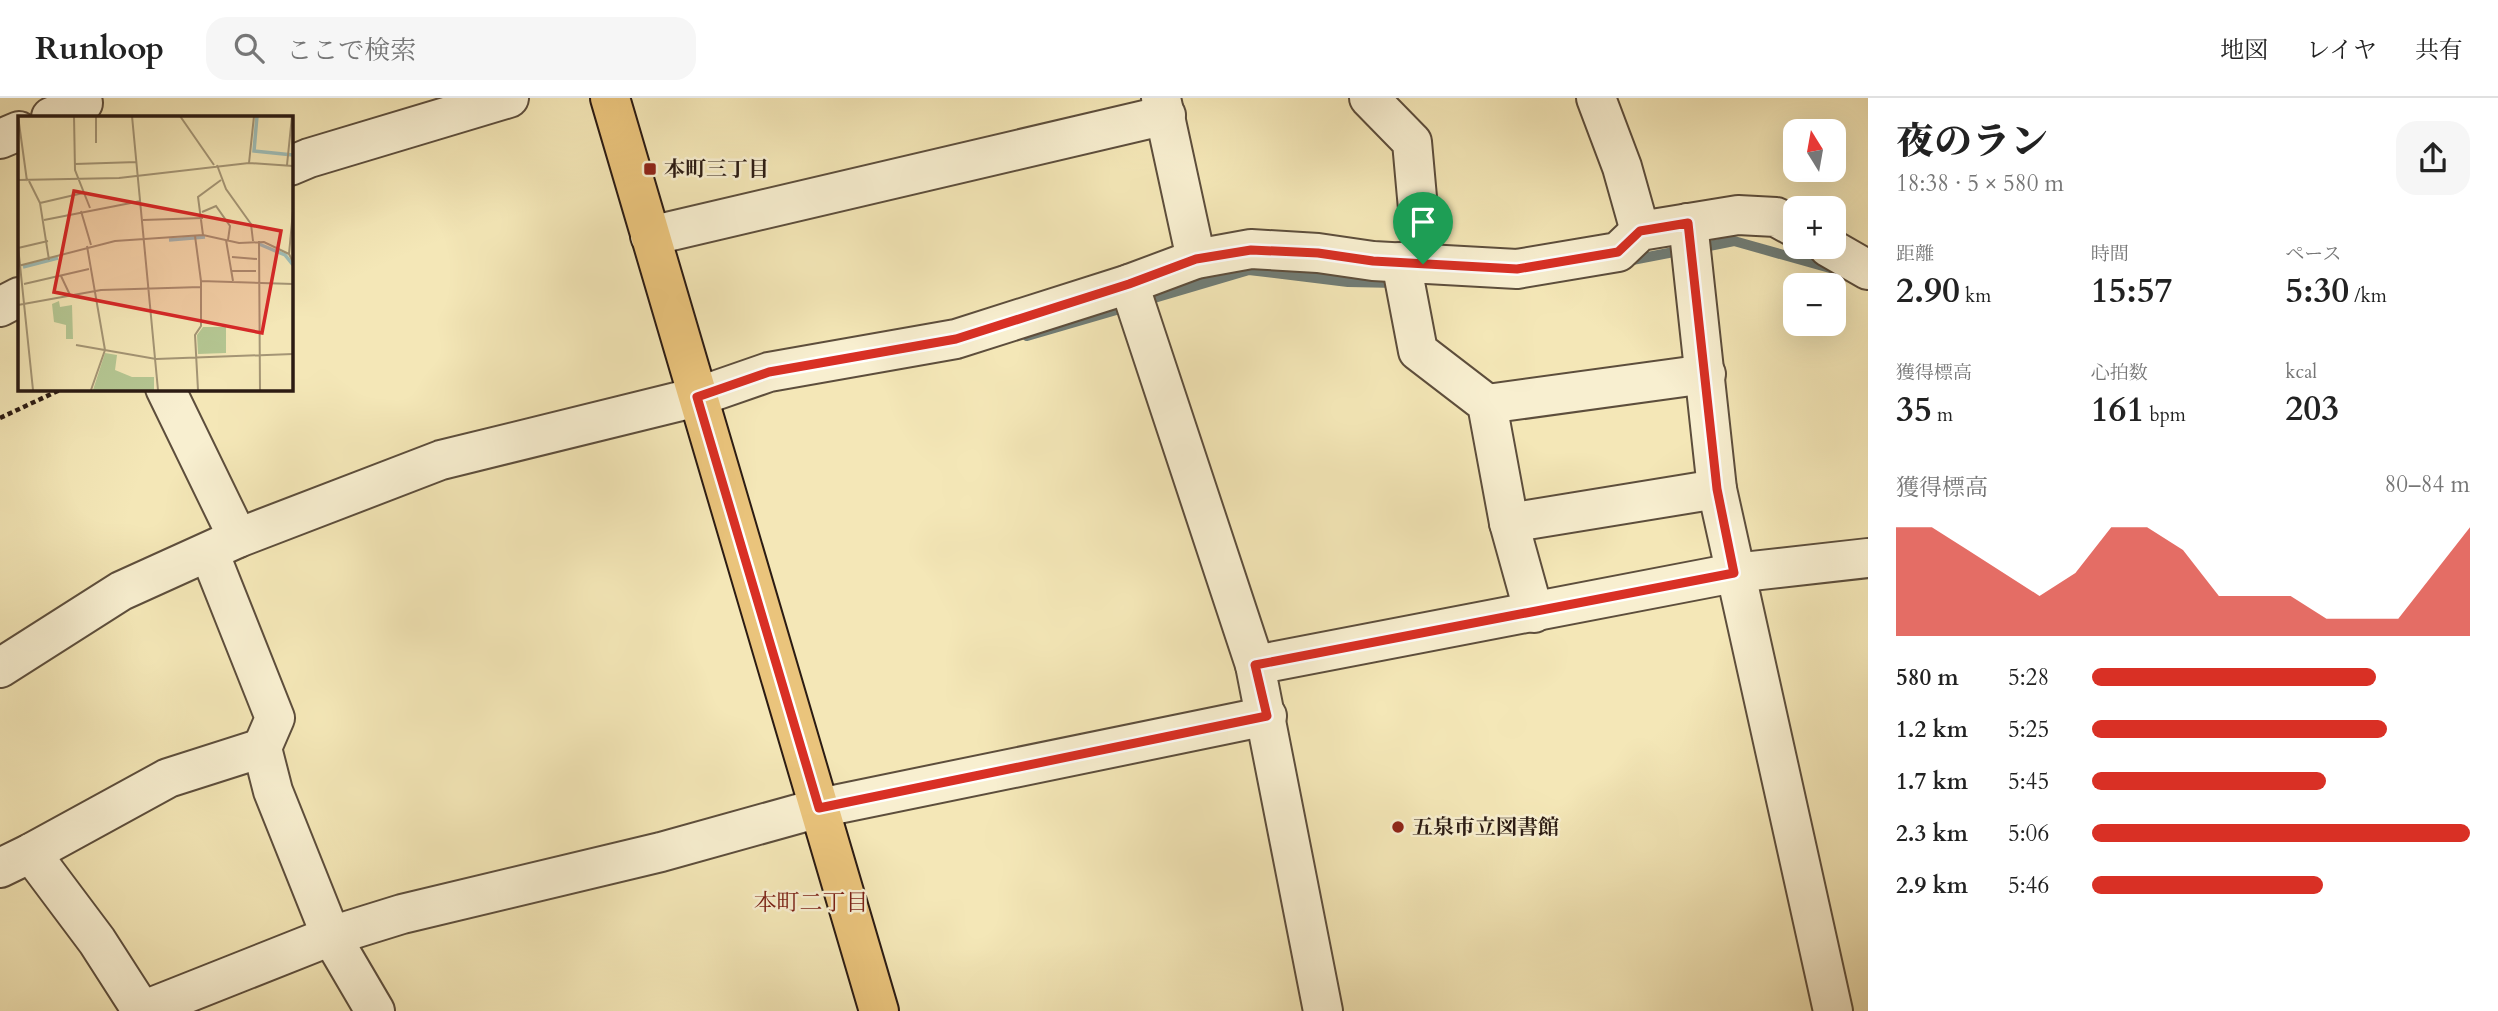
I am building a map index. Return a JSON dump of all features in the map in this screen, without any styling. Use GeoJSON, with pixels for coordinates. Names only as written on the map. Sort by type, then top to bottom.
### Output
{"type":"FeatureCollection","features":[{"type":"Feature","properties":{"kind":"main road"},"geometry":{"type":"LineString","coordinates":[[610,98],[879,1011]]}},
{"type":"Feature","properties":{"kind":"street"},"geometry":{"type":"LineString","coordinates":[[292,165],[509,98]]}},
{"type":"Feature","properties":{"kind":"street"},"geometry":{"type":"LineString","coordinates":[[1369,98],[1412,142],[1412,263],[1418,351],[1487,404],[1509,523],[1534,613]]}},
{"type":"Feature","properties":{"kind":"street"},"geometry":{"type":"LineString","coordinates":[[1596,98],[1622,167],[1640,231]]}},
{"type":"Feature","properties":{"kind":"street"},"geometry":{"type":"LineString","coordinates":[[650,236],[1163,106],[1196,259]]}},
{"type":"Feature","properties":{"kind":"street"},"geometry":{"type":"LineString","coordinates":[[0,139],[18,131]]}},
{"type":"Feature","properties":{"kind":"street"},"geometry":{"type":"LineString","coordinates":[[0,668],[121,591],[223,545],[441,460],[697,397],[769,372],[956,339],[1129,284],[1196,259],[1251,250],[1517,269],[1618,252],[1640,231],[1738,215],[1776,217],[1783,221]]}},
{"type":"Feature","properties":{"kind":"street"},"geometry":{"type":"LineString","coordinates":[[1688,223],[1717,489],[1833,1011]]}},
{"type":"Feature","properties":{"kind":"street"},"geometry":{"type":"LineString","coordinates":[[1846,257],[1868,270]]}},
{"type":"Feature","properties":{"kind":"street"},"geometry":{"type":"LineString","coordinates":[[1129,284],[1255,665],[1323,1011]]}},
{"type":"Feature","properties":{"kind":"street"},"geometry":{"type":"LineString","coordinates":[[0,307],[18,298]]}},
{"type":"Feature","properties":{"kind":"street"},"geometry":{"type":"LineString","coordinates":[[1487,404],[1706,374]]}},
{"type":"Feature","properties":{"kind":"street"},"geometry":{"type":"LineString","coordinates":[[166,390],[223,545],[275,718],[262,748],[273,791],[331,936],[375,1011]]}},
{"type":"Feature","properties":{"kind":"street"},"geometry":{"type":"LineString","coordinates":[[1509,523],[1717,489]]}},
{"type":"Feature","properties":{"kind":"street"},"geometry":{"type":"LineString","coordinates":[[1255,665],[1734,573],[1868,558]]}},
{"type":"Feature","properties":{"kind":"street"},"geometry":{"type":"LineString","coordinates":[[262,748],[168,778],[16,860],[97,942],[142,1011],[331,936],[402,914],[661,852],[819,808],[1267,716]]}},
{"type":"Feature","properties":{"kind":"path"},"geometry":{"type":"LineString","coordinates":[[0,418],[60,390]]}},
{"type":"Feature","properties":{"kind":"waterway"},"geometry":{"type":"LineString","coordinates":[[1699,248],[1734,241],[1830,268]]}},
{"type":"Feature","properties":{"kind":"waterway"},"geometry":{"type":"LineString","coordinates":[[1627,261],[1684,250]]}},
{"type":"Feature","properties":{"kind":"waterway"},"geometry":{"type":"LineString","coordinates":[[1144,301],[1249,270],[1348,282],[1397,283]]}},
{"type":"Feature","properties":{"kind":"waterway"},"geometry":{"type":"LineString","coordinates":[[1027,336],[1130,306]]}},
{"type":"Feature","properties":{"kind":"place","name":"本町三丁目"},"geometry":{"type":"Point","coordinates":[650,169]}},
{"type":"Feature","properties":{"kind":"place","name":"五泉市立図書館"},"geometry":{"type":"Point","coordinates":[1398,827]}},
{"type":"Feature","properties":{"kind":"district","name":"本町二丁目"},"geometry":{"type":"Point","coordinates":[811,902]}},
{"type":"Feature","properties":{"kind":"route"},"geometry":{"type":"LineString","coordinates":[[1688,223],[1717,489],[1734,573],[1255,665],[1267,716],[819,808],[697,397],[769,372],[956,339],[1129,284],[1196,259],[1251,250],[1318,253],[1373,261],[1423,264],[1517,269],[1618,252],[1640,231],[1688,223]]}}]}
